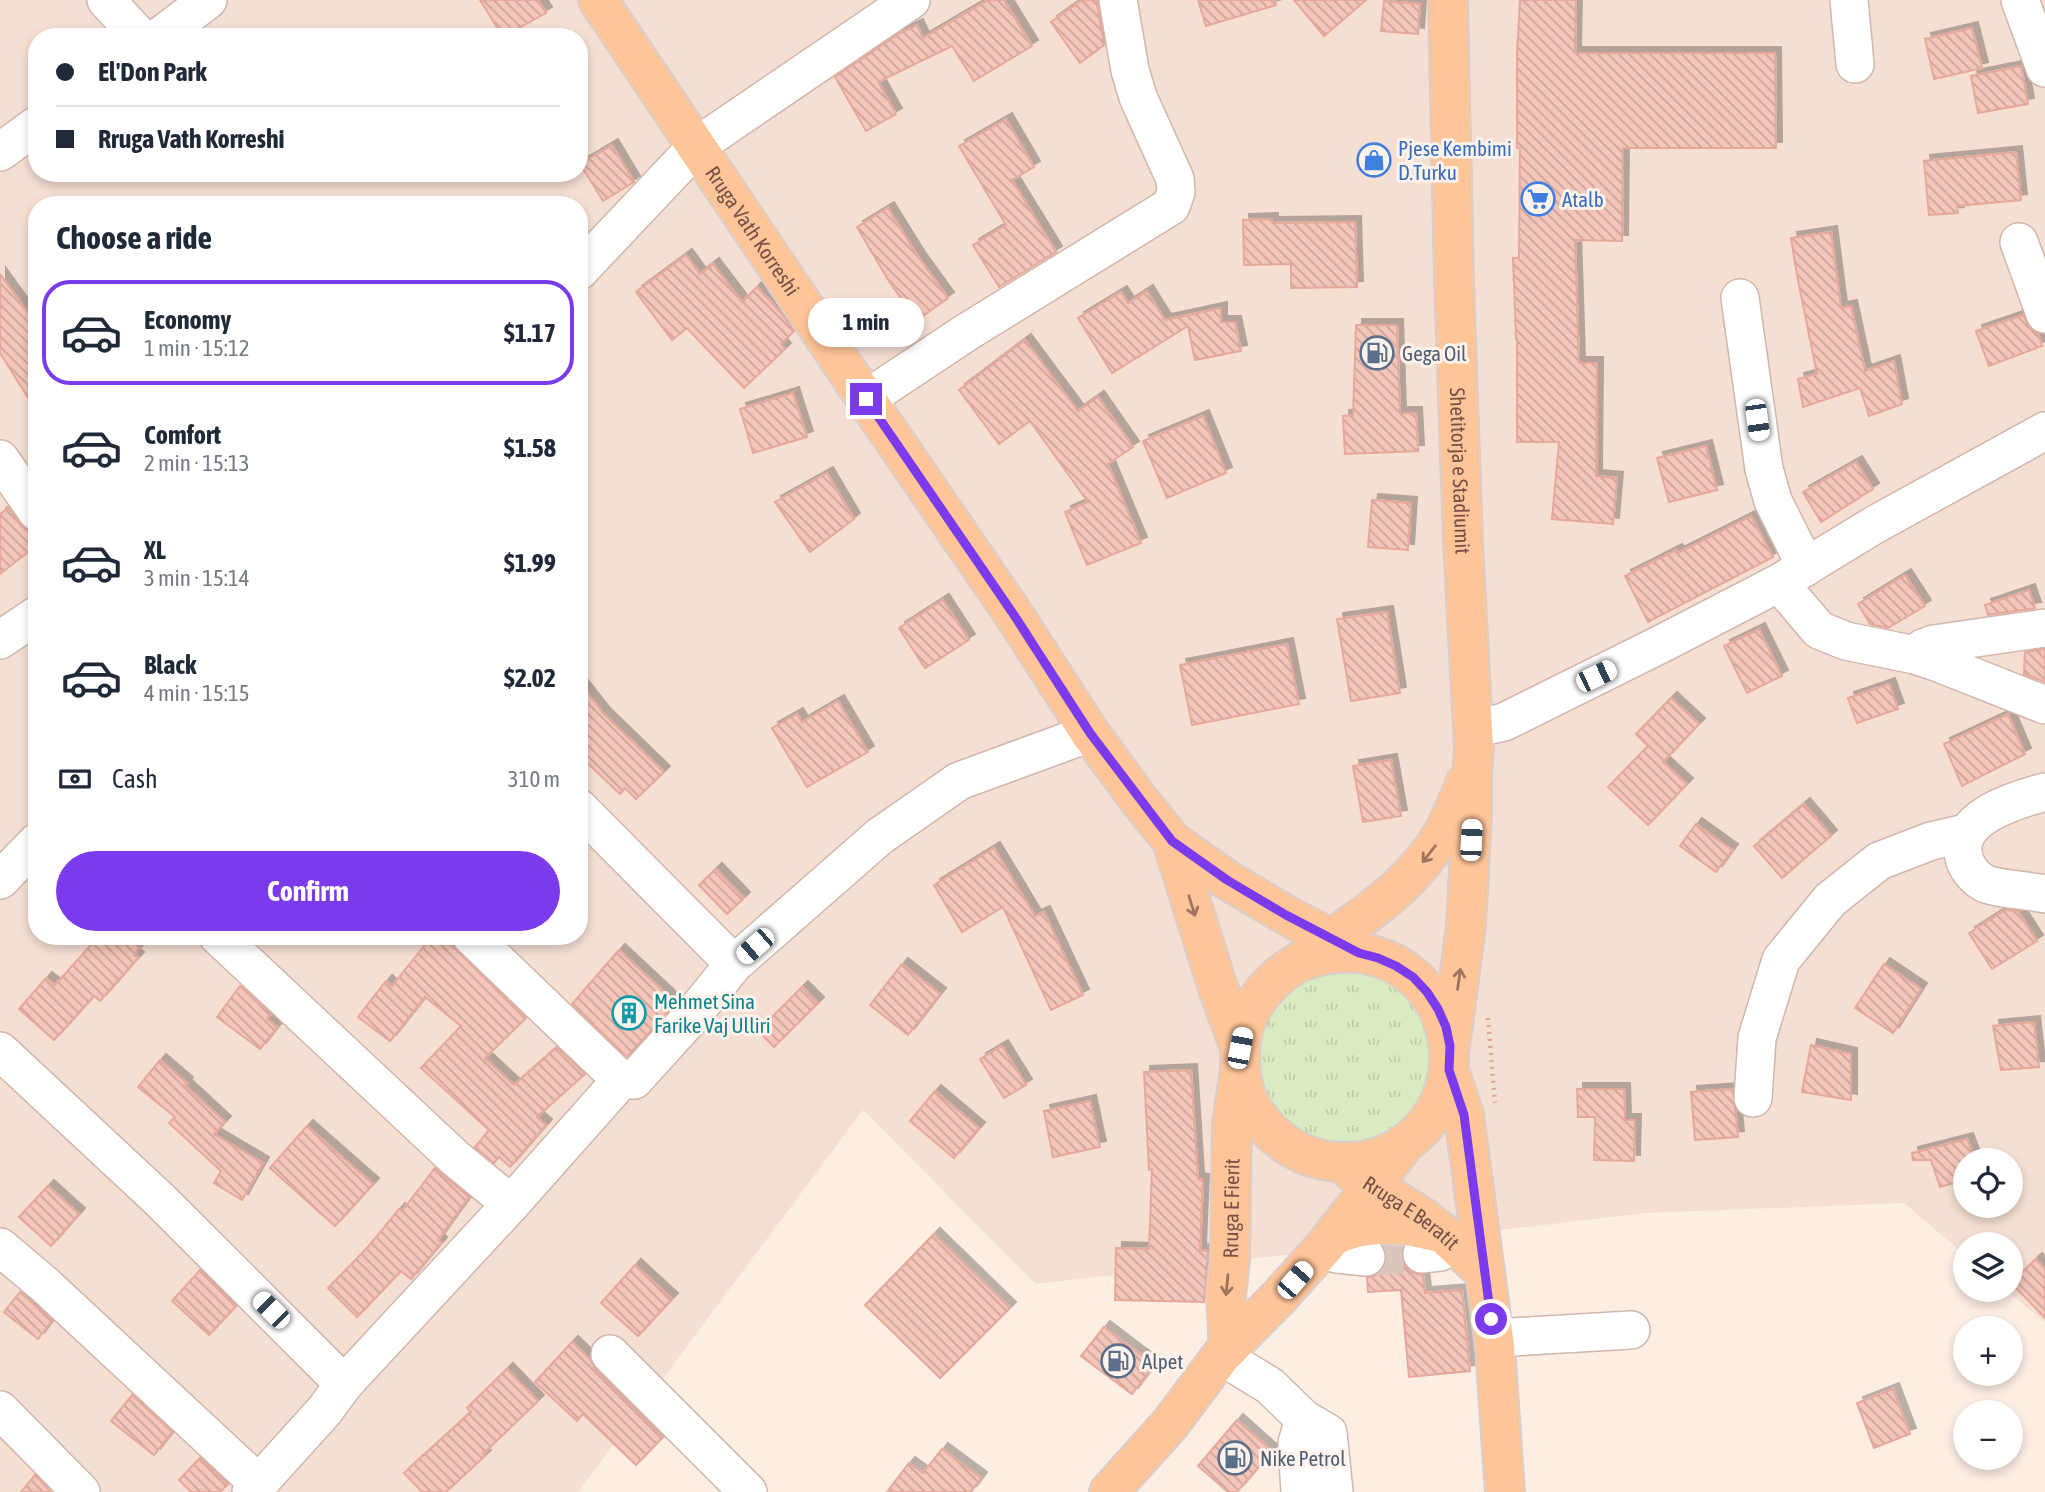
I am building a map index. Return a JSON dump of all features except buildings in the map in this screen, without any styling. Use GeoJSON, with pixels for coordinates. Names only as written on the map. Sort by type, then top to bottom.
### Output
{"type":"FeatureCollection","features":[{"type":"Feature","properties":{"kind":"main road","name":"Rruga Vath Korreshi"},"geometry":{"type":"LineString","coordinates":[[598,0],[1014,615],[1090,733],[1172,841],[1227,880],[1345,946]]}},
{"type":"Feature","properties":{"kind":"main road","name":"Shetitorja e Stadiumit"},"geometry":{"type":"LineString","coordinates":[[1448,0],[1454,280],[1473,729],[1466,926],[1450,1058]]}},
{"type":"Feature","properties":{"kind":"main road","name":"Shetitorja e Stadiumit"},"geometry":{"type":"LineString","coordinates":[[1345,946],[1428,857],[1448,823],[1472,772]]}},
{"type":"Feature","properties":{"kind":"main road","name":"Rruga Vath Korreshi"},"geometry":{"type":"LineString","coordinates":[[1172,841],[1240,1059]]}},
{"type":"Feature","properties":{"kind":"main road"},"geometry":{"type":"LineString","coordinates":[[1269,904],[1310,912],[1343,912],[1372,903],[1398,887]]}},
{"type":"Feature","properties":{"kind":"main road"},"geometry":{"type":"LineString","coordinates":[[1345,946],[1396,966],[1420,984],[1438,1009],[1446,1027],[1450,1058],[1445,1091],[1423,1129],[1387,1154],[1355,1162],[1309,1156],[1288,1146],[1270,1131],[1255,1113],[1245,1092],[1240,1059],[1244,1027],[1252,1006],[1265,988],[1300,962],[1338,953],[1345,946]]}},
{"type":"Feature","properties":{"kind":"main road","name":"Rruga E Beratit"},"geometry":{"type":"LineString","coordinates":[[1450,1058],[1464,1115],[1494,1338],[1505,1492]]}},
{"type":"Feature","properties":{"kind":"main road","name":"Rruga E Fierit"},"geometry":{"type":"LineString","coordinates":[[1225,1352],[1233,1123],[1240,1059]]}},
{"type":"Feature","properties":{"kind":"main road"},"geometry":{"type":"LineString","coordinates":[[1110,1492],[1170,1424],[1225,1352],[1328,1242],[1406,1143]]}},
{"type":"Feature","properties":{"kind":"main road","name":"Rruga E Beratit"},"geometry":{"type":"LineString","coordinates":[[1332,1161],[1407,1206],[1439,1243],[1485,1273]]}},
{"type":"Feature","properties":{"kind":"main road"},"geometry":{"type":"LineString","coordinates":[[1328,1242],[1350,1228],[1382,1225],[1418,1227],[1439,1243]]}},
{"type":"Feature","properties":{"kind":"street"},"geometry":{"type":"LineString","coordinates":[[106,0],[132,28]]}},
{"type":"Feature","properties":{"kind":"street"},"geometry":{"type":"LineString","coordinates":[[171,28],[208,0]]}},
{"type":"Feature","properties":{"kind":"street"},"geometry":{"type":"LineString","coordinates":[[588,261],[698,145],[911,0]]}},
{"type":"Feature","properties":{"kind":"street"},"geometry":{"type":"LineString","coordinates":[[866,399],[967,332],[1171,206],[1176,192],[1175,179],[1138,97],[1130,70],[1118,0]]}},
{"type":"Feature","properties":{"kind":"street"},"geometry":{"type":"LineString","coordinates":[[1849,0],[1855,64]]}},
{"type":"Feature","properties":{"kind":"street"},"geometry":{"type":"LineString","coordinates":[[2020,0],[2045,68]]}},
{"type":"Feature","properties":{"kind":"street"},"geometry":{"type":"LineString","coordinates":[[0,152],[28,132]]}},
{"type":"Feature","properties":{"kind":"street"},"geometry":{"type":"LineString","coordinates":[[2019,242],[2045,314]]}},
{"type":"Feature","properties":{"kind":"street"},"geometry":{"type":"LineString","coordinates":[[1740,298],[1764,469],[1792,575],[1819,630],[1846,641],[1915,655],[2045,705]]}},
{"type":"Feature","properties":{"kind":"street"},"geometry":{"type":"LineString","coordinates":[[1473,729],[1504,722],[1665,642],[1792,575],[1877,524],[2045,431]]}},
{"type":"Feature","properties":{"kind":"street"},"geometry":{"type":"LineString","coordinates":[[0,459],[28,499]]}},
{"type":"Feature","properties":{"kind":"street"},"geometry":{"type":"LineString","coordinates":[[0,640],[28,621]]}},
{"type":"Feature","properties":{"kind":"street"},"geometry":{"type":"LineString","coordinates":[[1915,655],[1934,644],[2045,628]]}},
{"type":"Feature","properties":{"kind":"street"},"geometry":{"type":"LineString","coordinates":[[480,945],[621,1080],[634,1080],[734,964],[880,836],[960,781],[1090,733]]}},
{"type":"Feature","properties":{"kind":"street"},"geometry":{"type":"LineString","coordinates":[[2045,792],[2026,797],[1981,817],[1966,833],[1962,853],[1968,870],[1984,884],[2045,894]]}},
{"type":"Feature","properties":{"kind":"street"},"geometry":{"type":"LineString","coordinates":[[588,817],[734,964]]}},
{"type":"Feature","properties":{"kind":"street"},"geometry":{"type":"LineString","coordinates":[[1753,1098],[1758,1038],[1782,960],[1830,900],[1879,861],[1931,841],[1966,833]]}},
{"type":"Feature","properties":{"kind":"street"},"geometry":{"type":"LineString","coordinates":[[0,880],[28,851]]}},
{"type":"Feature","properties":{"kind":"street"},"geometry":{"type":"LineString","coordinates":[[228,945],[455,1158],[510,1204]]}},
{"type":"Feature","properties":{"kind":"street"},"geometry":{"type":"LineString","coordinates":[[0,1051],[160,1200],[344,1384]]}},
{"type":"Feature","properties":{"kind":"street"},"geometry":{"type":"LineString","coordinates":[[0,1247],[55,1294],[255,1488],[325,1410],[344,1384],[621,1080]]}},
{"type":"Feature","properties":{"kind":"street"},"geometry":{"type":"LineString","coordinates":[[1328,1242],[1337,1254],[1366,1257]]}},
{"type":"Feature","properties":{"kind":"street"},"geometry":{"type":"LineString","coordinates":[[1494,1338],[1631,1330]]}},
{"type":"Feature","properties":{"kind":"street"},"geometry":{"type":"LineString","coordinates":[[1225,1352],[1269,1386],[1304,1419],[1328,1433],[1334,1492]]}},
{"type":"Feature","properties":{"kind":"street"},"geometry":{"type":"LineString","coordinates":[[610,1354],[748,1492]]}},
{"type":"Feature","properties":{"kind":"street"},"geometry":{"type":"LineString","coordinates":[[0,1410],[81,1492]]}},
{"type":"Feature","properties":{"kind":"street"},"geometry":{"type":"LineString","coordinates":[[1300,1492],[1297,1443],[1304,1419]]}},
{"type":"Feature","properties":{"kind":"shaded area"},"geometry":{"type":"Polygon","coordinates":[[[0,0],[2045,0],[2045,1322],[2021,1302],[2023,1302],[2023,1232],[1953,1232],[1953,1245],[1904,1203],[1646,1213],[1036,1284],[863,1110],[578,1492],[0,1492],[0,0]]]}},
{"type":"Feature","properties":{"kind":"green space"},"geometry":{"type":"Polygon","coordinates":[[[1344,972],[1377,978],[1405,997],[1424,1025],[1430,1058],[1424,1091],[1405,1119],[1377,1138],[1344,1144],[1311,1138],[1283,1119],[1264,1091],[1258,1058],[1264,1025],[1283,997],[1311,978],[1344,972]]]}},
{"type":"Feature","properties":{"kind":"tunnel"},"geometry":{"type":"LineString","coordinates":[[1366,1257],[1422,1254]]}},
{"type":"Feature","properties":{"kind":"place","name":"Pjese Kembimi D.Turku"},"geometry":{"type":"Point","coordinates":[1374,160]}},
{"type":"Feature","properties":{"kind":"place","name":"Atalb"},"geometry":{"type":"Point","coordinates":[1538,199]}},
{"type":"Feature","properties":{"kind":"place","name":"Gega Oil"},"geometry":{"type":"Point","coordinates":[1377,353]}},
{"type":"Feature","properties":{"kind":"place","name":"Mehmet Sina Farike Vaj Ulliri"},"geometry":{"type":"Point","coordinates":[629,1013]}},
{"type":"Feature","properties":{"kind":"place","name":"Alpet"},"geometry":{"type":"Point","coordinates":[1118,1361]}},
{"type":"Feature","properties":{"kind":"place","name":"Nike Petrol"},"geometry":{"type":"Point","coordinates":[1235,1458]}},
{"type":"Feature","properties":{"kind":"route"},"geometry":{"type":"LineString","coordinates":[[866,399],[1014,615],[1090,733],[1172,841],[1227,880],[1286,915],[1359,953],[1396,966],[1413,977],[1427,992],[1446,1027],[1450,1046],[1449,1070],[1464,1115],[1491,1319]]}}]}
